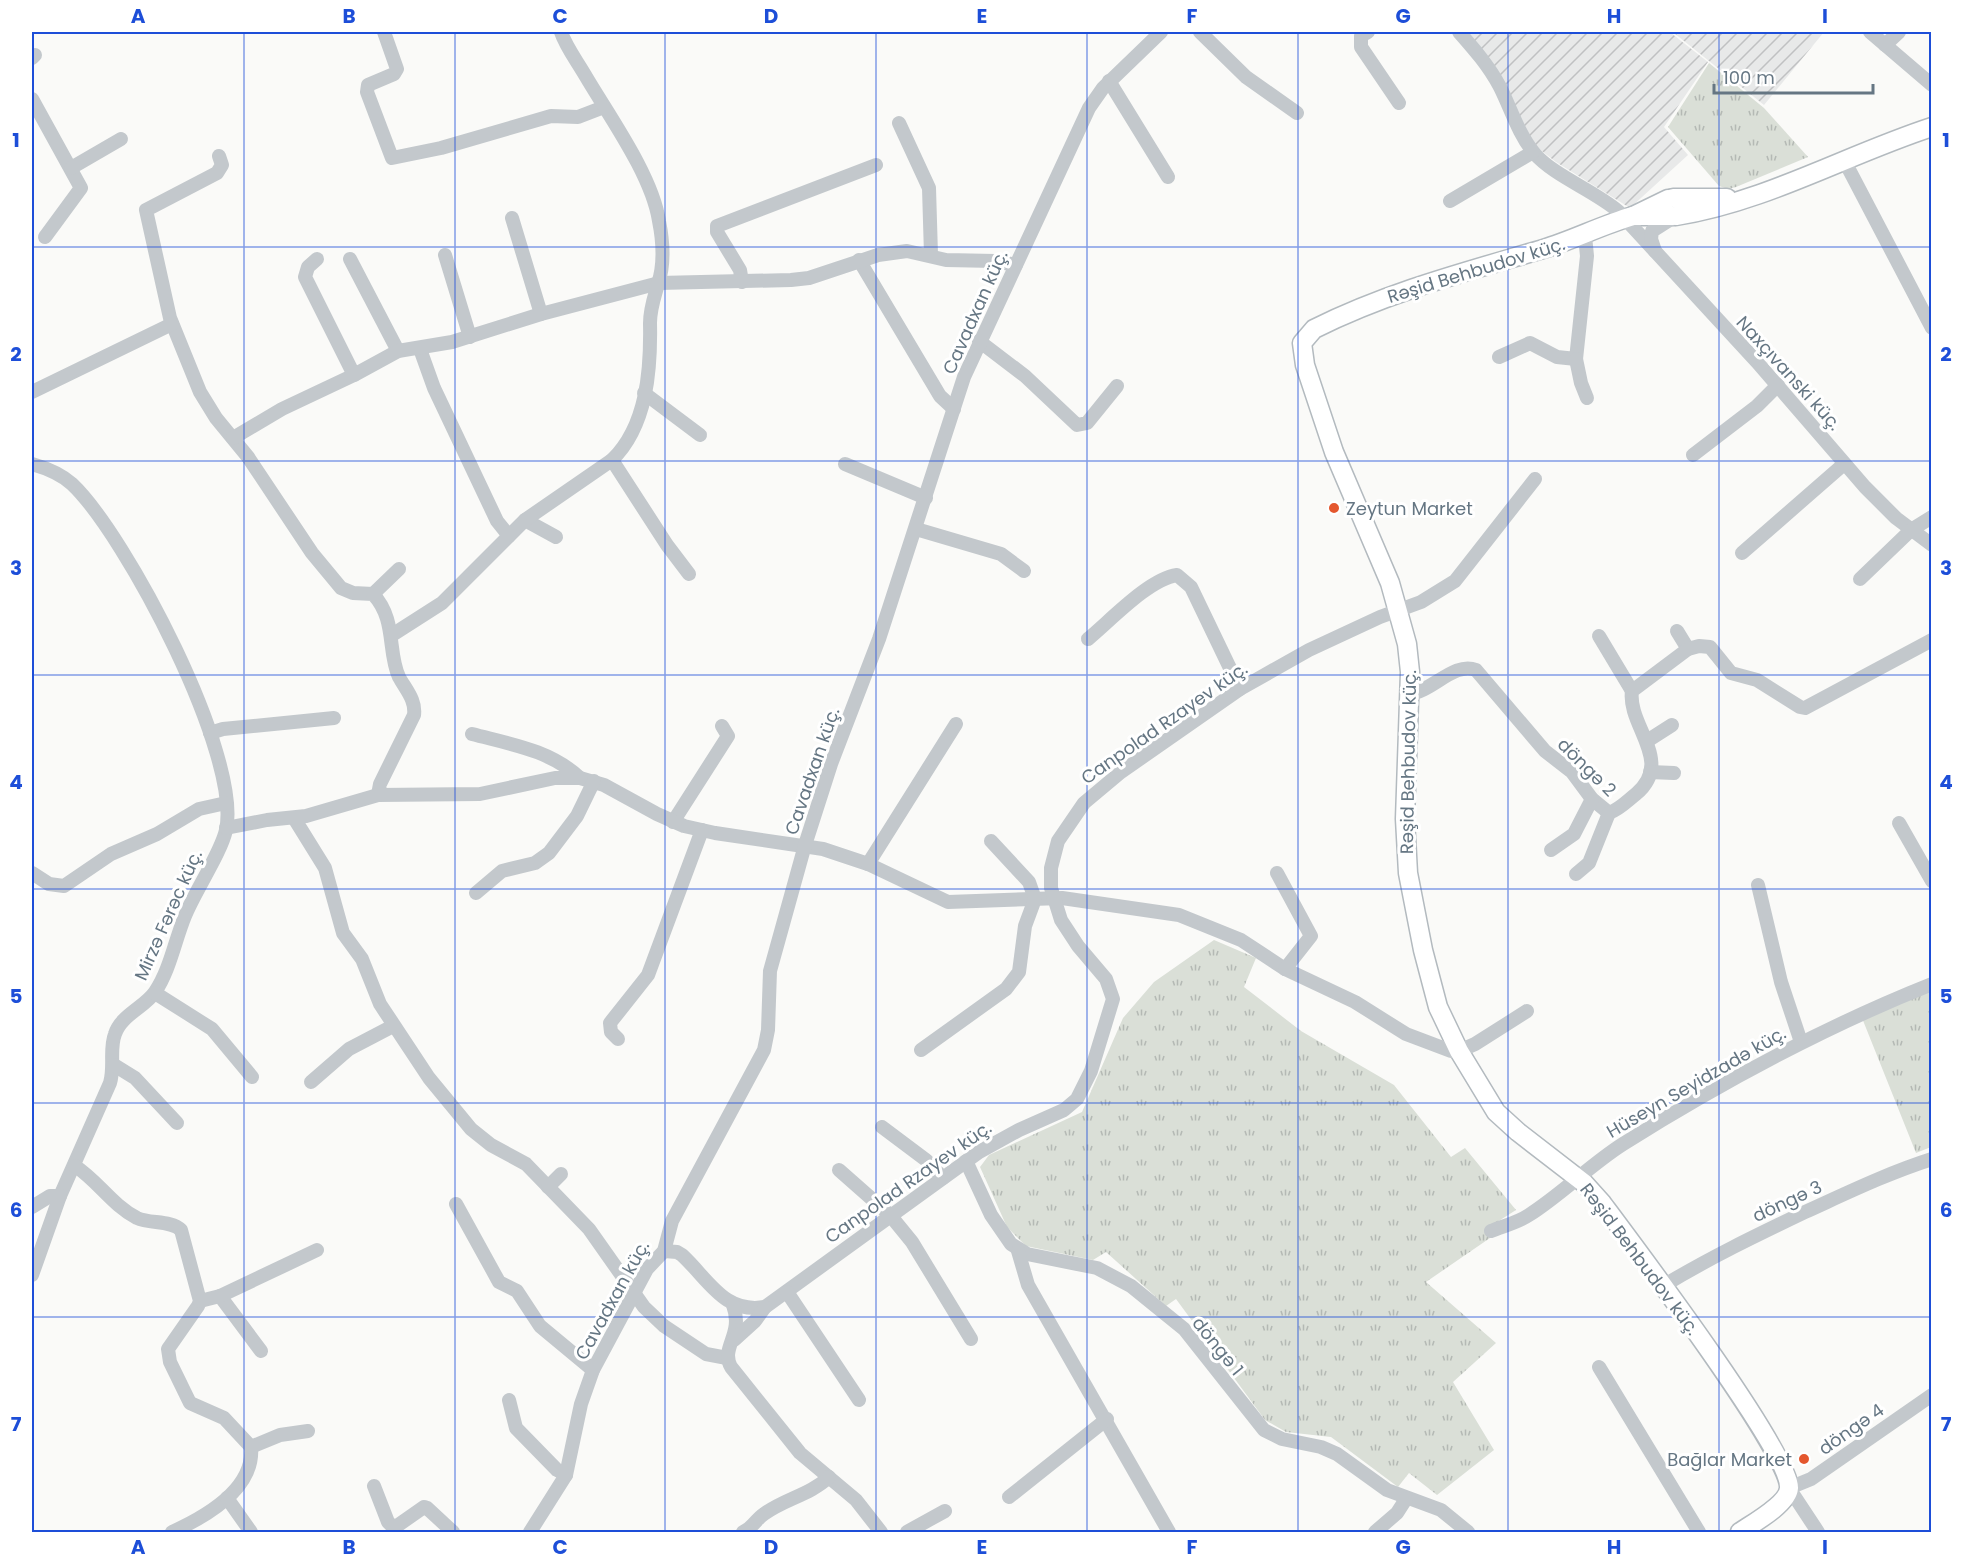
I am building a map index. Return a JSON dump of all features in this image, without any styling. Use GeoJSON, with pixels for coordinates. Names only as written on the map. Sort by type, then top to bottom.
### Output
{"type":"FeatureCollection","features":[{"type":"Feature","properties":{"kind":"street"},"geometry":{"type":"LineString","coordinates":[[384,32],[397,69],[394,74],[368,86],[367,92],[392,158],[441,148],[551,116],[578,117],[604,107]]}},
{"type":"Feature","properties":{"kind":"street"},"geometry":{"type":"LineString","coordinates":[[392,635],[442,603],[525,520],[612,460],[623,449],[631,435],[644,393],[650,361],[650,314],[659,283],[663,248],[655,204],[642,174],[561,32]]}},
{"type":"Feature","properties":{"kind":"street","name":"Cavadxan küç."},"geometry":{"type":"LineString","coordinates":[[530,1533],[566,1475],[581,1404],[593,1370],[652,1261],[664,1251],[672,1221],[764,1050],[768,1030],[770,971],[805,845],[831,764],[875,649],[979,340],[1016,265],[1074,136],[1097,95],[1161,32]]}},
{"type":"Feature","properties":{"kind":"street"},"geometry":{"type":"LineString","coordinates":[[1200,32],[1246,77],[1297,113]]}},
{"type":"Feature","properties":{"kind":"street"},"geometry":{"type":"LineString","coordinates":[[1368,32],[1361,36],[1361,46],[1399,103]]}},
{"type":"Feature","properties":{"kind":"street"},"geometry":{"type":"LineString","coordinates":[[1450,201],[1533,152],[1494,77],[1459,32]]}},
{"type":"Feature","properties":{"kind":"street"},"geometry":{"type":"LineString","coordinates":[[1870,32],[1932,85]]}},
{"type":"Feature","properties":{"kind":"street"},"geometry":{"type":"LineString","coordinates":[[1885,45],[1899,32]]}},
{"type":"Feature","properties":{"kind":"street"},"geometry":{"type":"LineString","coordinates":[[1109,81],[1168,177]]}},
{"type":"Feature","properties":{"kind":"street"},"geometry":{"type":"LineString","coordinates":[[32,99],[80,183],[79,193],[45,237]]}},
{"type":"Feature","properties":{"kind":"street"},"geometry":{"type":"LineString","coordinates":[[899,123],[929,188],[931,255]]}},
{"type":"Feature","properties":{"kind":"street"},"geometry":{"type":"LineString","coordinates":[[1932,127],[1844,160],[1932,328]]}},
{"type":"Feature","properties":{"kind":"street"},"geometry":{"type":"LineString","coordinates":[[71,168],[121,139]]}},
{"type":"Feature","properties":{"kind":"street","name":"Naxçıvanski küç."},"geometry":{"type":"LineString","coordinates":[[1533,152],[1545,163],[1595,193],[1629,217],[1657,256],[1778,385],[1844,464],[1896,518],[1932,545]]}},
{"type":"Feature","properties":{"kind":"street"},"geometry":{"type":"LineString","coordinates":[[219,156],[222,165],[217,173],[146,210],[172,324],[200,392],[216,418],[248,457],[312,553],[341,588],[353,593],[373,594],[399,569]]}},
{"type":"Feature","properties":{"kind":"street","name":"Rəşid Behbudov küç."},"geometry":{"type":"LineString","coordinates":[[1818,1533],[1789,1488],[1786,1473],[1765,1437],[1663,1286],[1602,1203],[1577,1177],[1518,1132],[1496,1112],[1460,1052],[1436,998],[1412,901],[1405,819],[1409,658],[1398,611],[1381,560],[1325,429],[1301,353],[1302,343],[1314,329],[1409,288],[1585,236],[1629,217],[1672,207],[1744,198],[1844,160]]}},
{"type":"Feature","properties":{"kind":"street"},"geometry":{"type":"LineString","coordinates":[[742,282],[741,270],[717,232],[717,226],[876,165]]}},
{"type":"Feature","properties":{"kind":"street"},"geometry":{"type":"LineString","coordinates":[[1657,256],[1651,243],[1652,231],[1672,207]]}},
{"type":"Feature","properties":{"kind":"street"},"geometry":{"type":"LineString","coordinates":[[512,218],[541,314]]}},
{"type":"Feature","properties":{"kind":"street"},"geometry":{"type":"LineString","coordinates":[[1585,236],[1587,256],[1576,359],[1587,398]]}},
{"type":"Feature","properties":{"kind":"street"},"geometry":{"type":"LineString","coordinates":[[232,438],[282,409],[398,351],[420,349],[470,337],[541,314],[659,283],[809,278],[859,260],[907,251],[955,261],[995,261],[1016,265]]}},
{"type":"Feature","properties":{"kind":"street"},"geometry":{"type":"LineString","coordinates":[[445,255],[470,337]]}},
{"type":"Feature","properties":{"kind":"street"},"geometry":{"type":"LineString","coordinates":[[317,259],[308,267],[305,277],[354,375]]}},
{"type":"Feature","properties":{"kind":"street"},"geometry":{"type":"LineString","coordinates":[[350,259],[398,351]]}},
{"type":"Feature","properties":{"kind":"street"},"geometry":{"type":"LineString","coordinates":[[859,260],[940,396],[954,409]]}},
{"type":"Feature","properties":{"kind":"street"},"geometry":{"type":"LineString","coordinates":[[32,392],[172,324]]}},
{"type":"Feature","properties":{"kind":"street"},"geometry":{"type":"LineString","coordinates":[[979,340],[1025,376],[1077,425],[1087,423],[1117,386]]}},
{"type":"Feature","properties":{"kind":"street"},"geometry":{"type":"LineString","coordinates":[[1499,357],[1530,343],[1557,357],[1576,359]]}},
{"type":"Feature","properties":{"kind":"street"},"geometry":{"type":"LineString","coordinates":[[420,349],[438,399],[497,521],[509,536]]}},
{"type":"Feature","properties":{"kind":"street"},"geometry":{"type":"LineString","coordinates":[[1693,455],[1757,406],[1778,385]]}},
{"type":"Feature","properties":{"kind":"street"},"geometry":{"type":"LineString","coordinates":[[644,393],[700,435]]}},
{"type":"Feature","properties":{"kind":"street"},"geometry":{"type":"LineString","coordinates":[[612,460],[667,545],[689,574]]}},
{"type":"Feature","properties":{"kind":"street"},"geometry":{"type":"LineString","coordinates":[[32,464],[57,474],[78,491],[134,571],[179,657],[210,733],[219,760],[226,803],[226,828],[267,820],[294,818],[378,795],[473,794],[555,778],[580,778],[594,782],[673,822],[702,830],[805,845],[868,864],[948,902],[1054,898],[1086,900],[1179,915],[1241,940],[1285,969],[1356,1002],[1406,1034],[1442,1048],[1460,1052],[1527,1011]]}},
{"type":"Feature","properties":{"kind":"street"},"geometry":{"type":"LineString","coordinates":[[845,464],[926,498]]}},
{"type":"Feature","properties":{"kind":"street"},"geometry":{"type":"LineString","coordinates":[[1742,553],[1844,464]]}},
{"type":"Feature","properties":{"kind":"street","name":"Canpolad Rzayev küç."},"geometry":{"type":"LineString","coordinates":[[732,1342],[755,1321],[765,1307],[890,1215],[1001,1139],[1071,1106],[1082,1091],[1091,1071],[1111,1008],[1112,992],[1102,973],[1068,931],[1054,898],[1051,879],[1053,856],[1066,827],[1084,803],[1121,772],[1240,689],[1309,650],[1421,602],[1455,581],[1535,479]]}},
{"type":"Feature","properties":{"kind":"street"},"geometry":{"type":"LineString","coordinates":[[1860,579],[1911,530],[1932,517]]}},
{"type":"Feature","properties":{"kind":"street"},"geometry":{"type":"LineString","coordinates":[[525,520],[556,537]]}},
{"type":"Feature","properties":{"kind":"street"},"geometry":{"type":"LineString","coordinates":[[916,529],[1001,554],[1024,571]]}},
{"type":"Feature","properties":{"kind":"street"},"geometry":{"type":"LineString","coordinates":[[1088,639],[1155,584],[1177,575],[1191,587],[1240,689]]}},
{"type":"Feature","properties":{"kind":"street"},"geometry":{"type":"LineString","coordinates":[[373,594],[381,606],[392,635],[399,677],[415,708],[414,715],[380,784],[378,795]]}},
{"type":"Feature","properties":{"kind":"street"},"geometry":{"type":"LineString","coordinates":[[1677,631],[1688,649]]}},
{"type":"Feature","properties":{"kind":"street"},"geometry":{"type":"LineString","coordinates":[[1599,636],[1632,691],[1632,706],[1650,753],[1650,772],[1674,773]]}},
{"type":"Feature","properties":{"kind":"street"},"geometry":{"type":"LineString","coordinates":[[1632,691],[1688,649],[1699,646],[1710,647],[1731,673],[1757,680],[1804,708],[1932,640]]}},
{"type":"Feature","properties":{"kind":"street","name":"döngə 2"},"geometry":{"type":"LineString","coordinates":[[1409,694],[1424,691],[1464,668],[1476,670],[1545,751],[1572,772],[1592,799],[1609,813],[1617,810],[1640,790],[1650,772]]}},
{"type":"Feature","properties":{"kind":"street"},"geometry":{"type":"LineString","coordinates":[[210,733],[334,717]]}},
{"type":"Feature","properties":{"kind":"street"},"geometry":{"type":"LineString","coordinates":[[868,864],[956,723]]}},
{"type":"Feature","properties":{"kind":"street"},"geometry":{"type":"LineString","coordinates":[[1647,741],[1672,725]]}},
{"type":"Feature","properties":{"kind":"street"},"geometry":{"type":"LineString","coordinates":[[673,822],[728,736],[722,726]]}},
{"type":"Feature","properties":{"kind":"street"},"geometry":{"type":"LineString","coordinates":[[472,734],[550,756],[580,778]]}},
{"type":"Feature","properties":{"kind":"street"},"geometry":{"type":"LineString","coordinates":[[476,893],[502,871],[535,862],[549,853],[577,816],[594,782]]}},
{"type":"Feature","properties":{"kind":"street"},"geometry":{"type":"LineString","coordinates":[[1551,850],[1574,834],[1592,799]]}},
{"type":"Feature","properties":{"kind":"street"},"geometry":{"type":"LineString","coordinates":[[32,873],[49,884],[64,886],[111,854],[157,834],[199,809],[226,803]]}},
{"type":"Feature","properties":{"kind":"street"},"geometry":{"type":"LineString","coordinates":[[1576,874],[1589,863],[1609,813]]}},
{"type":"Feature","properties":{"kind":"street"},"geometry":{"type":"LineString","coordinates":[[294,818],[325,868],[343,933],[362,959],[393,1026],[471,1129],[491,1145],[518,1157],[548,1187],[588,1229],[633,1295],[664,1326],[706,1354],[727,1358]]}},
{"type":"Feature","properties":{"kind":"street"},"geometry":{"type":"LineString","coordinates":[[1899,823],[1932,881]]}},
{"type":"Feature","properties":{"kind":"street","name":"Mirzə Fərəc küç."},"geometry":{"type":"LineString","coordinates":[[32,1275],[60,1196],[110,1083],[114,1065],[115,1033],[123,1022],[154,993],[185,915],[226,828]]}},
{"type":"Feature","properties":{"kind":"street"},"geometry":{"type":"LineString","coordinates":[[618,1039],[611,1032],[610,1023],[648,975],[702,830]]}},
{"type":"Feature","properties":{"kind":"street"},"geometry":{"type":"LineString","coordinates":[[921,1050],[1013,982],[1019,972],[1025,926],[1035,899],[1029,882],[991,841]]}},
{"type":"Feature","properties":{"kind":"street"},"geometry":{"type":"LineString","coordinates":[[1277,873],[1311,936],[1285,969]]}},
{"type":"Feature","properties":{"kind":"street"},"geometry":{"type":"LineString","coordinates":[[1758,885],[1781,982],[1801,1042]]}},
{"type":"Feature","properties":{"kind":"street","name":"Hüseyn Seyidzadə küç."},"geometry":{"type":"LineString","coordinates":[[1491,1231],[1529,1215],[1594,1162],[1673,1113],[1801,1042],[1869,1009],[1932,984]]}},
{"type":"Feature","properties":{"kind":"street"},"geometry":{"type":"LineString","coordinates":[[154,993],[212,1029],[252,1077]]}},
{"type":"Feature","properties":{"kind":"street"},"geometry":{"type":"LineString","coordinates":[[311,1082],[349,1049],[393,1026]]}},
{"type":"Feature","properties":{"kind":"street"},"geometry":{"type":"LineString","coordinates":[[114,1065],[135,1078],[177,1123]]}},
{"type":"Feature","properties":{"kind":"street"},"geometry":{"type":"LineString","coordinates":[[882,1127],[926,1160],[943,1178]]}},
{"type":"Feature","properties":{"kind":"street","name":"döngə 3"},"geometry":{"type":"LineString","coordinates":[[1663,1286],[1690,1269],[1782,1224],[1889,1174],[1932,1159]]}},
{"type":"Feature","properties":{"kind":"street"},"geometry":{"type":"LineString","coordinates":[[966,1161],[991,1215],[1005,1239],[1018,1251],[1029,1285],[1107,1419],[1169,1533]]}},
{"type":"Feature","properties":{"kind":"street"},"geometry":{"type":"LineString","coordinates":[[75,1166],[128,1213],[148,1222],[172,1224],[181,1230],[200,1300],[171,1343],[168,1355],[170,1362],[190,1403],[224,1418],[251,1447],[250,1469],[227,1498],[172,1533]]}},
{"type":"Feature","properties":{"kind":"street"},"geometry":{"type":"LineString","coordinates":[[839,1170],[890,1215],[917,1250],[971,1339]]}},
{"type":"Feature","properties":{"kind":"street"},"geometry":{"type":"LineString","coordinates":[[548,1187],[561,1174]]}},
{"type":"Feature","properties":{"kind":"street"},"geometry":{"type":"LineString","coordinates":[[32,1207],[50,1196],[60,1196]]}},
{"type":"Feature","properties":{"kind":"street"},"geometry":{"type":"LineString","coordinates":[[456,1204],[499,1282],[517,1291],[540,1326],[593,1370]]}},
{"type":"Feature","properties":{"kind":"street"},"geometry":{"type":"LineString","coordinates":[[200,1300],[220,1296],[317,1250]]}},
{"type":"Feature","properties":{"kind":"street"},"geometry":{"type":"LineString","coordinates":[[664,1251],[677,1252],[682,1255],[733,1305],[738,1321],[727,1358],[731,1367],[789,1440],[856,1500],[881,1533]]}},
{"type":"Feature","properties":{"kind":"street","name":"döngə 1"},"geometry":{"type":"LineString","coordinates":[[1018,1251],[1097,1268],[1119,1277],[1184,1329],[1264,1430],[1282,1439],[1321,1447],[1337,1454],[1387,1491],[1442,1510],[1464,1531]]}},
{"type":"Feature","properties":{"kind":"street"},"geometry":{"type":"LineString","coordinates":[[787,1292],[859,1400]]}},
{"type":"Feature","properties":{"kind":"street"},"geometry":{"type":"LineString","coordinates":[[220,1296],[261,1351]]}},
{"type":"Feature","properties":{"kind":"street"},"geometry":{"type":"LineString","coordinates":[[733,1305],[747,1309],[765,1307]]}},
{"type":"Feature","properties":{"kind":"street"},"geometry":{"type":"LineString","coordinates":[[1599,1367],[1699,1533]]}},
{"type":"Feature","properties":{"kind":"street","name":"döngə 4"},"geometry":{"type":"LineString","coordinates":[[1789,1488],[1811,1479],[1932,1395]]}},
{"type":"Feature","properties":{"kind":"street"},"geometry":{"type":"LineString","coordinates":[[509,1400],[516,1428],[557,1470],[566,1475]]}},
{"type":"Feature","properties":{"kind":"street"},"geometry":{"type":"LineString","coordinates":[[1009,1497],[1107,1419]]}},
{"type":"Feature","properties":{"kind":"street"},"geometry":{"type":"LineString","coordinates":[[251,1447],[280,1435],[308,1431]]}},
{"type":"Feature","properties":{"kind":"street"},"geometry":{"type":"LineString","coordinates":[[743,1533],[752,1528],[763,1514],[816,1488],[829,1478]]}},
{"type":"Feature","properties":{"kind":"street"},"geometry":{"type":"LineString","coordinates":[[374,1486],[388,1522],[394,1528],[423,1507],[428,1508],[453,1533]]}},
{"type":"Feature","properties":{"kind":"street"},"geometry":{"type":"LineString","coordinates":[[1740,1533],[1782,1502],[1789,1488]]}},
{"type":"Feature","properties":{"kind":"street"},"geometry":{"type":"LineString","coordinates":[[227,1498],[251,1533]]}},
{"type":"Feature","properties":{"kind":"street"},"geometry":{"type":"LineString","coordinates":[[1375,1533],[1397,1513],[1406,1499]]}},
{"type":"Feature","properties":{"kind":"street"},"geometry":{"type":"LineString","coordinates":[[907,1533],[945,1511]]}},
{"type":"Feature","properties":{"kind":"shaded area"},"geometry":{"type":"Polygon","coordinates":[[[1468,32],[1672,32],[1708,62],[1664,127],[1688,155],[1630,208],[1556,162],[1538,148],[1528,134],[1503,81],[1468,32]]]}},
{"type":"Feature","properties":{"kind":"shaded area"},"geometry":{"type":"Polygon","coordinates":[[[1824,32],[1764,105],[1674,33],[1824,32]]]}},
{"type":"Feature","properties":{"kind":"green space"},"geometry":{"type":"Polygon","coordinates":[[[1709,63],[1764,108],[1808,157],[1736,187],[1728,189],[1719,186],[1668,127],[1709,63]]]}},
{"type":"Feature","properties":{"kind":"green space"},"geometry":{"type":"Polygon","coordinates":[[[1214,940],[1256,958],[1244,987],[1301,1031],[1394,1085],[1451,1157],[1465,1148],[1516,1210],[1486,1229],[1490,1238],[1426,1282],[1496,1343],[1453,1382],[1494,1450],[1437,1495],[1409,1473],[1398,1487],[1331,1437],[1286,1432],[1265,1420],[1176,1299],[1166,1306],[1106,1252],[1093,1260],[1026,1246],[1007,1227],[980,1167],[989,1155],[1082,1112],[1123,1018],[1154,982],[1214,940]]]}},
{"type":"Feature","properties":{"kind":"green space"},"geometry":{"type":"Polygon","coordinates":[[[1931,990],[1931,1147],[1916,1153],[1862,1018],[1931,990]]]}},
{"type":"Feature","properties":{"kind":"place","name":"Zeytun Market"},"geometry":{"type":"Point","coordinates":[1334,508]}},
{"type":"Feature","properties":{"kind":"place","name":"Bağlar Market"},"geometry":{"type":"Point","coordinates":[1804,1459]}}]}
